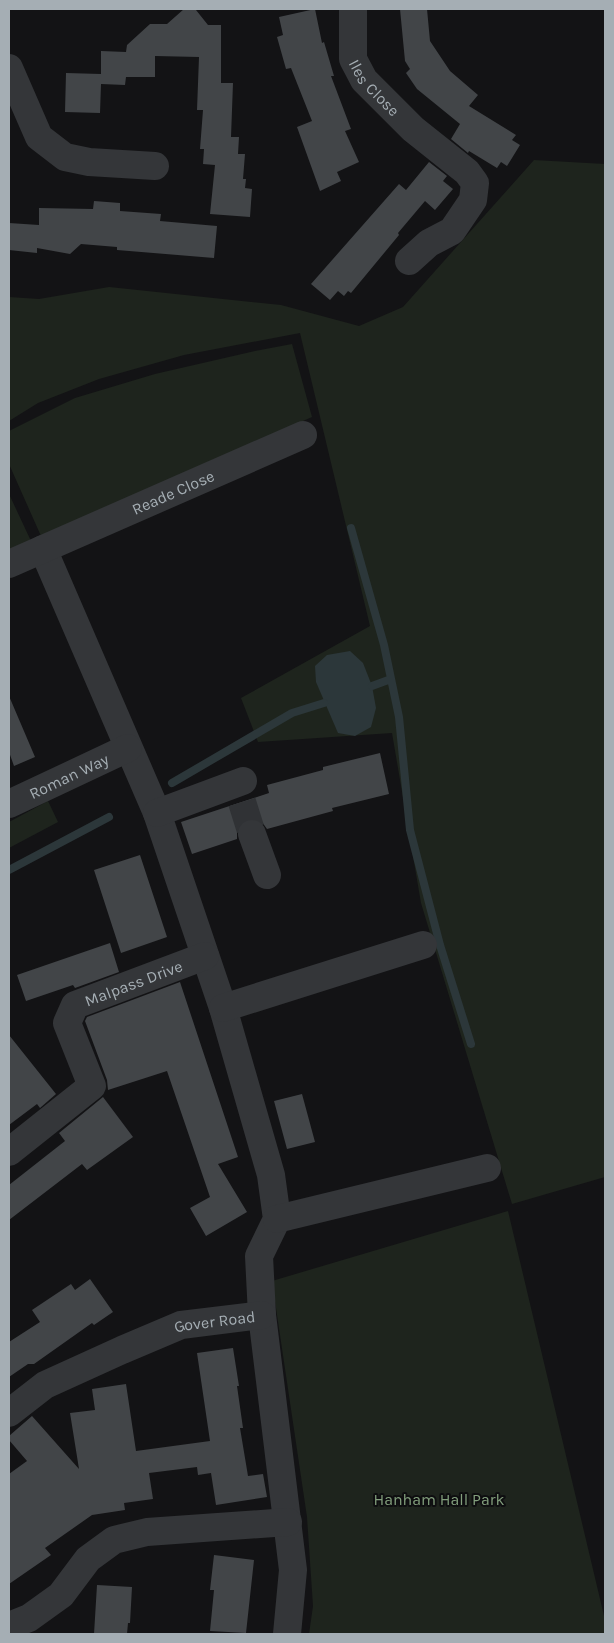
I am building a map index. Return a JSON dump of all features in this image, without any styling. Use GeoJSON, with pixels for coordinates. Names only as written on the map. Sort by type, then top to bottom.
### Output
{"type":"FeatureCollection","features":[{"type":"Feature","properties":{"kind":"street","name":"Iles Close"},"geometry":{"type":"LineString","coordinates":[[353,9],[353,59],[364,80],[413,129],[467,172],[475,183],[473,200],[452,231],[429,242],[409,261]]}},
{"type":"Feature","properties":{"kind":"street"},"geometry":{"type":"LineString","coordinates":[[9,68],[39,137],[65,157],[89,162],[155,166]]}},
{"type":"Feature","properties":{"kind":"street","name":"Reade Close"},"geometry":{"type":"LineString","coordinates":[[9,564],[303,435]]}},
{"type":"Feature","properties":{"kind":"street"},"geometry":{"type":"LineString","coordinates":[[43,549],[157,813],[222,1008],[271,1175],[277,1219],[259,1256],[262,1315]]}},
{"type":"Feature","properties":{"kind":"street","name":"Roman Way"},"geometry":{"type":"LineString","coordinates":[[9,804],[128,748]]}},
{"type":"Feature","properties":{"kind":"street"},"geometry":{"type":"LineString","coordinates":[[157,813],[240,789]]}},
{"type":"Feature","properties":{"kind":"street"},"geometry":{"type":"LineString","coordinates":[[252,834],[267,875]]}},
{"type":"Feature","properties":{"kind":"street"},"geometry":{"type":"LineString","coordinates":[[222,1008],[423,945]]}},
{"type":"Feature","properties":{"kind":"street","name":"Malpass Drive"},"geometry":{"type":"LineString","coordinates":[[9,1152],[92,1086],[67,1023],[75,1005],[205,956]]}},
{"type":"Feature","properties":{"kind":"street"},"geometry":{"type":"LineString","coordinates":[[277,1219],[487,1168]]}},
{"type":"Feature","properties":{"kind":"street","name":"Gover Road"},"geometry":{"type":"LineString","coordinates":[[9,1413],[45,1385],[181,1325],[262,1315],[293,1570],[287,1634]]}},
{"type":"Feature","properties":{"kind":"street"},"geometry":{"type":"LineString","coordinates":[[9,1626],[29,1618],[61,1595],[88,1558],[114,1540],[147,1532],[288,1522]]}},
{"type":"Feature","properties":{"kind":"green space"},"geometry":{"type":"Polygon","coordinates":[[[534,160],[605,164],[605,1177],[512,1204],[421,903],[392,733],[258,742],[241,698],[370,626],[300,333],[184,355],[99,379],[38,403],[9,421],[9,297],[39,299],[109,287],[281,305],[359,326],[403,307],[534,160]]]}},
{"type":"Feature","properties":{"kind":"green space"},"geometry":{"type":"Polygon","coordinates":[[[292,344],[312,417],[41,536],[9,464],[9,431],[75,398],[155,374],[292,344]]]}},
{"type":"Feature","properties":{"kind":"green space"},"geometry":{"type":"Polygon","coordinates":[[[9,494],[31,541],[9,551],[9,494]]]}},
{"type":"Feature","properties":{"kind":"green space"},"geometry":{"type":"Polygon","coordinates":[[[48,801],[58,822],[9,848],[9,822],[48,801]]]}},
{"type":"Feature","properties":{"kind":"green space","name":"Hanham Hall Park"},"geometry":{"type":"Polygon","coordinates":[[[508,1211],[605,1620],[605,1634],[309,1634],[313,1606],[307,1517],[272,1281],[508,1211]]]}},
{"type":"Feature","properties":{"kind":"shaded area"},"geometry":{"type":"Polygon","coordinates":[[[350,651],[363,663],[372,686],[376,708],[371,727],[355,736],[338,733],[316,682],[315,666],[327,655],[350,651]]]}},
{"type":"Feature","properties":{"kind":"building"},"geometry":{"type":"Polygon","coordinates":[[[184,9],[196,10],[208,25],[221,25],[221,83],[233,83],[231,137],[239,137],[238,154],[245,154],[243,179],[246,179],[245,188],[252,189],[250,217],[210,214],[215,165],[203,164],[204,149],[200,149],[203,110],[197,110],[199,57],[155,56],[155,77],[126,77],[125,85],[101,84],[100,113],[65,112],[66,73],[101,74],[101,51],[126,52],[127,45],[150,24],[167,24],[184,9]]]}},
{"type":"Feature","properties":{"kind":"building"},"geometry":{"type":"Polygon","coordinates":[[[315,9],[322,43],[324,42],[334,76],[331,76],[351,129],[345,131],[359,162],[337,172],[341,181],[320,191],[297,127],[312,121],[291,68],[286,69],[277,37],[283,35],[279,17],[315,9]]]}},
{"type":"Feature","properties":{"kind":"building"},"geometry":{"type":"Polygon","coordinates":[[[400,9],[427,9],[430,41],[450,71],[478,95],[469,106],[516,135],[512,140],[520,145],[507,166],[501,162],[497,168],[469,151],[468,153],[451,139],[460,124],[417,89],[406,73],[410,69],[405,61],[400,9]]]}},
{"type":"Feature","properties":{"kind":"building"},"geometry":{"type":"Polygon","coordinates":[[[429,162],[447,176],[443,181],[453,189],[435,210],[425,201],[351,293],[348,291],[344,296],[338,291],[330,300],[311,284],[399,184],[406,190],[429,162]]]}},
{"type":"Feature","properties":{"kind":"building"},"geometry":{"type":"Polygon","coordinates":[[[94,201],[120,203],[120,211],[161,214],[160,221],[217,226],[214,258],[117,250],[117,247],[81,244],[70,254],[37,248],[37,253],[9,250],[9,223],[39,225],[39,208],[93,209],[94,201]]]}},
{"type":"Feature","properties":{"kind":"building"},"geometry":{"type":"Polygon","coordinates":[[[9,696],[35,757],[14,766],[9,752],[9,696]]]}},
{"type":"Feature","properties":{"kind":"building"},"geometry":{"type":"Polygon","coordinates":[[[380,753],[389,794],[332,808],[333,811],[267,829],[262,822],[255,819],[247,819],[240,824],[237,831],[237,839],[192,854],[181,822],[269,793],[267,785],[323,770],[323,767],[380,753]]]}},
{"type":"Feature","properties":{"kind":"building"},"geometry":{"type":"Polygon","coordinates":[[[140,855],[167,937],[121,953],[94,870],[140,855]]]}},
{"type":"Feature","properties":{"kind":"building"},"geometry":{"type":"Polygon","coordinates":[[[110,943],[119,972],[75,988],[73,985],[26,1001],[17,975],[110,943]]]}},
{"type":"Feature","properties":{"kind":"building"},"geometry":{"type":"Polygon","coordinates":[[[180,982],[238,1157],[218,1164],[247,1212],[206,1236],[190,1208],[210,1197],[167,1071],[108,1090],[107,1080],[85,1021],[87,1017],[180,982]]]}},
{"type":"Feature","properties":{"kind":"building"},"geometry":{"type":"Polygon","coordinates":[[[9,1035],[56,1094],[40,1108],[37,1104],[9,1125],[9,1035]]]}},
{"type":"Feature","properties":{"kind":"building"},"geometry":{"type":"Polygon","coordinates":[[[302,1094],[315,1142],[287,1149],[274,1101],[302,1094]]]}},
{"type":"Feature","properties":{"kind":"building"},"geometry":{"type":"Polygon","coordinates":[[[103,1097],[133,1137],[87,1170],[82,1164],[9,1220],[9,1185],[65,1141],[59,1133],[103,1097]]]}},
{"type":"Feature","properties":{"kind":"building"},"geometry":{"type":"Polygon","coordinates":[[[90,1279],[113,1312],[94,1325],[92,1323],[34,1364],[28,1364],[9,1377],[9,1342],[40,1322],[32,1310],[71,1284],[75,1290],[90,1279]]]}},
{"type":"Feature","properties":{"kind":"building"},"geometry":{"type":"Polygon","coordinates":[[[233,1348],[243,1428],[240,1428],[248,1476],[263,1474],[267,1497],[216,1505],[211,1473],[198,1475],[197,1467],[149,1473],[153,1499],[124,1503],[125,1510],[92,1515],[45,1548],[51,1555],[9,1584],[9,1474],[27,1461],[9,1440],[9,1436],[32,1416],[79,1469],[70,1413],[95,1410],[92,1389],[126,1384],[136,1451],[210,1441],[197,1353],[233,1348]]]}},
{"type":"Feature","properties":{"kind":"building"},"geometry":{"type":"Polygon","coordinates":[[[214,1555],[254,1560],[246,1633],[210,1631],[214,1590],[210,1590],[214,1555]]]}},
{"type":"Feature","properties":{"kind":"building"},"geometry":{"type":"Polygon","coordinates":[[[97,1585],[132,1587],[130,1623],[128,1623],[127,1634],[94,1634],[97,1585]]]}},
{"type":"Feature","properties":{"kind":"waterway"},"geometry":{"type":"LineString","coordinates":[[351,528],[384,645],[399,717],[410,830],[440,945],[471,1044]]}},
{"type":"Feature","properties":{"kind":"waterway"},"geometry":{"type":"LineString","coordinates":[[372,686],[391,679]]}},
{"type":"Feature","properties":{"kind":"waterway"},"geometry":{"type":"LineString","coordinates":[[172,783],[292,713],[324,703]]}},
{"type":"Feature","properties":{"kind":"waterway"},"geometry":{"type":"LineString","coordinates":[[9,870],[109,817]]}},
{"type":"Feature","properties":{"kind":"tunnel"},"geometry":{"type":"LineString","coordinates":[[242,802],[252,834]]}}]}
